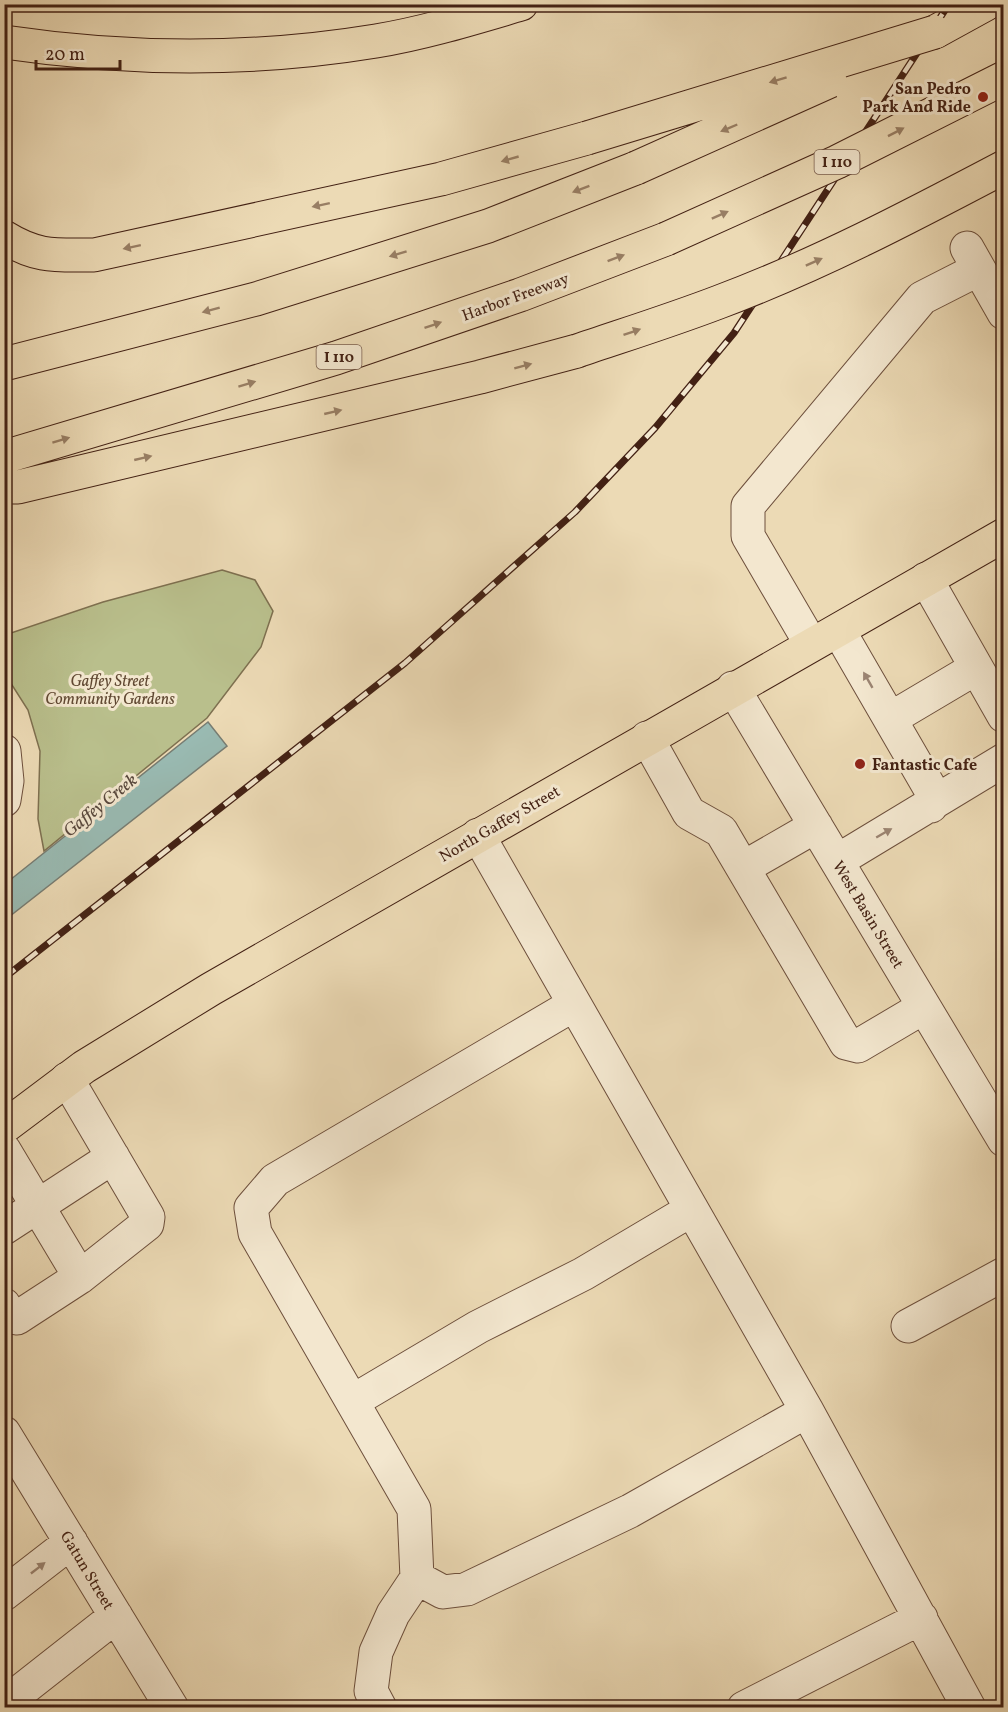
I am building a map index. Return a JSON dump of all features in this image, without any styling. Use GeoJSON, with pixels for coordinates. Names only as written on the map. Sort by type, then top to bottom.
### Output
{"type":"FeatureCollection","features":[{"type":"Feature","properties":{"kind":"main road"},"geometry":{"type":"LineString","coordinates":[[4,42],[54,49],[145,55],[253,53],[376,41],[521,4]]}},
{"type":"Feature","properties":{"kind":"main road"},"geometry":{"type":"LineString","coordinates":[[4,364],[256,299],[488,226],[636,168],[754,117],[935,32],[987,4]]}},
{"type":"Feature","properties":{"kind":"main road"},"geometry":{"type":"LineString","coordinates":[[4,237],[26,251],[57,255],[94,255],[441,179],[587,138],[935,32]]}},
{"type":"Feature","properties":{"kind":"main road","name":"Harbor Freeway"},"geometry":{"type":"LineString","coordinates":[[4,457],[336,358],[520,295],[666,238],[837,162],[1004,78]]}},
{"type":"Feature","properties":{"kind":"main road"},"geometry":{"type":"LineString","coordinates":[[4,487],[30,485],[480,377],[577,351],[720,302],[894,225],[1004,167]]}},
{"type":"Feature","properties":{"kind":"main road","name":"North Gaffey Street"},"geometry":{"type":"LineString","coordinates":[[4,1126],[67,1079],[183,1006],[733,688],[1004,535]]}},
{"type":"Feature","properties":{"kind":"street"},"geometry":{"type":"LineString","coordinates":[[931,806],[932,790],[890,719],[748,536],[748,506],[922,298],[989,283]]}},
{"type":"Feature","properties":{"kind":"street"},"geometry":{"type":"LineString","coordinates":[[926,579],[1004,716]]}},
{"type":"Feature","properties":{"kind":"street"},"geometry":{"type":"LineString","coordinates":[[890,719],[976,668]]}},
{"type":"Feature","properties":{"kind":"street","name":"West Basin Street"},"geometry":{"type":"LineString","coordinates":[[733,688],[1004,1140]]}},
{"type":"Feature","properties":{"kind":"street"},"geometry":{"type":"LineString","coordinates":[[647,738],[689,813],[721,831],[846,1043],[858,1046],[924,1007]]}},
{"type":"Feature","properties":{"kind":"street"},"geometry":{"type":"LineString","coordinates":[[4,751],[7,781],[4,800]]}},
{"type":"Feature","properties":{"kind":"street"},"geometry":{"type":"LineString","coordinates":[[837,861],[1004,760]]}},
{"type":"Feature","properties":{"kind":"street"},"geometry":{"type":"LineString","coordinates":[[743,868],[816,826]]}},
{"type":"Feature","properties":{"kind":"street"},"geometry":{"type":"LineString","coordinates":[[478,835],[573,1005],[807,1411],[969,1707]]}},
{"type":"Feature","properties":{"kind":"street"},"geometry":{"type":"LineString","coordinates":[[380,1707],[371,1691],[376,1652],[393,1614],[417,1578],[414,1509],[255,1233],[251,1208],[274,1180],[573,1005]]}},
{"type":"Feature","properties":{"kind":"street"},"geometry":{"type":"LineString","coordinates":[[4,1305],[11,1317],[17,1318],[80,1277],[147,1224],[148,1217],[67,1079]]}},
{"type":"Feature","properties":{"kind":"street"},"geometry":{"type":"LineString","coordinates":[[4,1150],[80,1277]]}},
{"type":"Feature","properties":{"kind":"street"},"geometry":{"type":"LineString","coordinates":[[4,1228],[113,1157]]}},
{"type":"Feature","properties":{"kind":"street"},"geometry":{"type":"LineString","coordinates":[[353,1401],[478,1326],[583,1274],[691,1210]]}},
{"type":"Feature","properties":{"kind":"street"},"geometry":{"type":"LineString","coordinates":[[908,1326],[1004,1274]]}},
{"type":"Feature","properties":{"kind":"street"},"geometry":{"type":"LineString","coordinates":[[417,1578],[443,1592],[467,1589],[630,1511],[807,1411]]}},
{"type":"Feature","properties":{"kind":"street","name":"Gatun Street"},"geometry":{"type":"LineString","coordinates":[[4,1433],[172,1707]]}},
{"type":"Feature","properties":{"kind":"street"},"geometry":{"type":"LineString","coordinates":[[4,1594],[71,1542]]}},
{"type":"Feature","properties":{"kind":"street"},"geometry":{"type":"LineString","coordinates":[[4,1704],[116,1616]]}},
{"type":"Feature","properties":{"kind":"street"},"geometry":{"type":"LineString","coordinates":[[744,1707],[921,1618]]}},
{"type":"Feature","properties":{"kind":"green space","name":"Gaffey Street Community Gardens"},"geometry":{"type":"Polygon","coordinates":[[[222,570],[255,580],[273,611],[261,647],[207,718],[44,851],[38,819],[40,751],[28,710],[5,674],[5,635],[103,602],[222,570]]]}},
{"type":"Feature","properties":{"kind":"water"},"geometry":{"type":"Polygon","coordinates":[[[208,722],[227,746],[5,920],[5,884],[208,722]]]}},
{"type":"Feature","properties":{"kind":"railway"},"geometry":{"type":"LineString","coordinates":[[4,978],[405,663],[575,512],[655,428],[734,333],[949,4]]}},
{"type":"Feature","properties":{"kind":"place","name":"San Pedro Park And Ride"},"geometry":{"type":"Point","coordinates":[983,97]}},
{"type":"Feature","properties":{"kind":"place","name":"Fantastic Cafe"},"geometry":{"type":"Point","coordinates":[860,764]}},
{"type":"Feature","properties":{"kind":"water label","name":"Gaffey Creek"},"geometry":{"type":"Point","coordinates":[100,805]}}]}
